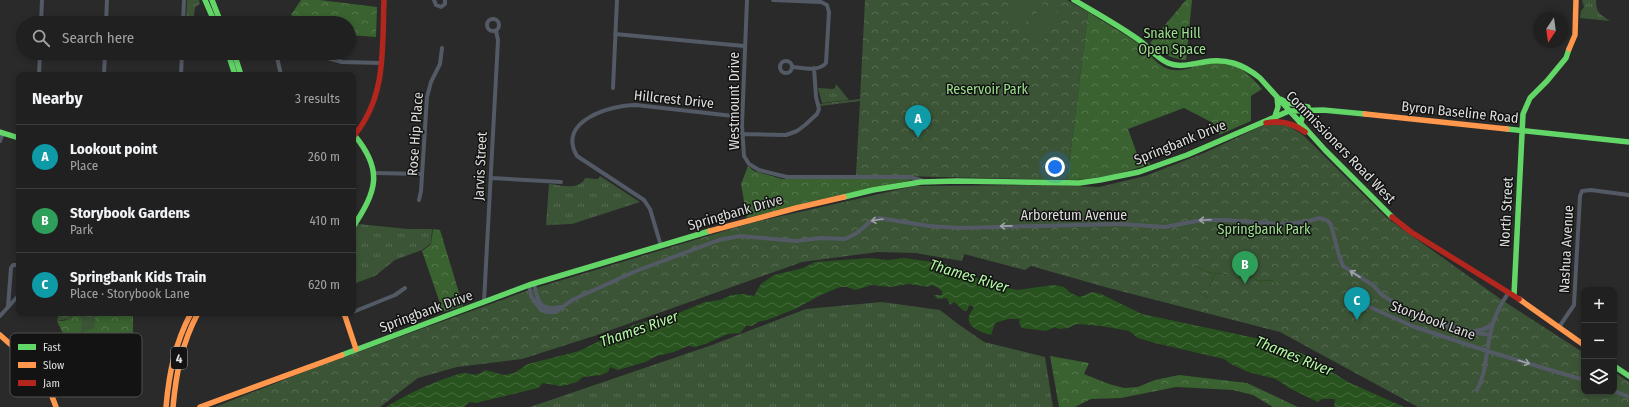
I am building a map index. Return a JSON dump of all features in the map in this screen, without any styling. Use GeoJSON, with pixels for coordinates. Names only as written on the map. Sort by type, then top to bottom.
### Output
{"type":"FeatureCollection","features":[{"type":"Feature","properties":{"kind":"main road"},"geometry":{"type":"LineString","coordinates":[[205,0],[212,16]]}},
{"type":"Feature","properties":{"kind":"main road"},"geometry":{"type":"LineString","coordinates":[[212,0],[219,16]]}},
{"type":"Feature","properties":{"kind":"main road"},"geometry":{"type":"LineString","coordinates":[[356,134],[366,121],[375,102],[380,78],[384,0]]}},
{"type":"Feature","properties":{"kind":"main road","name":"Commissioners Road West"},"geometry":{"type":"LineString","coordinates":[[1074,0],[1083,2],[1140,41],[1159,58],[1175,65],[1190,65],[1216,60],[1229,61],[1242,65],[1260,78],[1322,147],[1384,209],[1411,232],[1511,294],[1581,343]]}},
{"type":"Feature","properties":{"kind":"main road","name":"North Street"},"geometry":{"type":"LineString","coordinates":[[1511,294],[1523,114],[1530,98],[1547,81],[1566,58],[1575,35],[1576,0]]}},
{"type":"Feature","properties":{"kind":"main road"},"geometry":{"type":"LineString","coordinates":[[230,60],[234,72]]}},
{"type":"Feature","properties":{"kind":"main road"},"geometry":{"type":"LineString","coordinates":[[236,60],[240,72]]}},
{"type":"Feature","properties":{"kind":"main road"},"geometry":{"type":"LineString","coordinates":[[1277,96],[1288,103],[1323,110]]}},
{"type":"Feature","properties":{"kind":"main road"},"geometry":{"type":"LineString","coordinates":[[1274,116],[1278,107],[1277,96]]}},
{"type":"Feature","properties":{"kind":"main road"},"geometry":{"type":"LineString","coordinates":[[1300,124],[1304,113],[1323,110]]}},
{"type":"Feature","properties":{"kind":"main road","name":"Byron Baseline Road"},"geometry":{"type":"LineString","coordinates":[[1289,111],[1323,110],[1629,142]]}},
{"type":"Feature","properties":{"kind":"main road","name":"Springbank Drive"},"geometry":{"type":"LineString","coordinates":[[200,407],[531,285],[796,208],[873,190],[928,182],[1079,183],[1100,180],[1139,172],[1187,155],[1274,116],[1289,111]]}},
{"type":"Feature","properties":{"kind":"main road"},"geometry":{"type":"LineString","coordinates":[[1250,127],[1272,121],[1286,122],[1300,129],[1322,147]]}},
{"type":"Feature","properties":{"kind":"main road"},"geometry":{"type":"LineString","coordinates":[[2,132],[16,137]]}},
{"type":"Feature","properties":{"kind":"main road"},"geometry":{"type":"LineString","coordinates":[[356,138],[368,152],[375,173],[373,191],[356,218]]}},
{"type":"Feature","properties":{"kind":"main road","name":"4"},"geometry":{"type":"LineString","coordinates":[[166,407],[168,374],[177,343],[190,316]]}},
{"type":"Feature","properties":{"kind":"main road","name":"4"},"geometry":{"type":"LineString","coordinates":[[173,407],[176,372],[188,330],[196,316]]}},
{"type":"Feature","properties":{"kind":"main road"},"geometry":{"type":"LineString","coordinates":[[347,316],[356,349]]}},
{"type":"Feature","properties":{"kind":"main road"},"geometry":{"type":"LineString","coordinates":[[0,335],[10,344]]}},
{"type":"Feature","properties":{"kind":"main road"},"geometry":{"type":"LineString","coordinates":[[1617,368],[1629,376]]}},
{"type":"Feature","properties":{"kind":"main road"},"geometry":{"type":"LineString","coordinates":[[52,397],[56,407]]}},
{"type":"Feature","properties":{"kind":"street"},"geometry":{"type":"LineString","coordinates":[[41,16],[42,0]]}},
{"type":"Feature","properties":{"kind":"street"},"geometry":{"type":"LineString","coordinates":[[107,16],[108,0]]}},
{"type":"Feature","properties":{"kind":"street"},"geometry":{"type":"LineString","coordinates":[[183,16],[184,0]]}},
{"type":"Feature","properties":{"kind":"street"},"geometry":{"type":"LineString","coordinates":[[434,0],[436,5],[441,7],[445,4],[445,0]]}},
{"type":"Feature","properties":{"kind":"street"},"geometry":{"type":"LineString","coordinates":[[613,88],[618,0]]}},
{"type":"Feature","properties":{"kind":"street","name":"Westmount Drive"},"geometry":{"type":"LineString","coordinates":[[747,0],[744,46],[742,134],[744,156],[749,164],[759,170],[774,175],[910,176],[928,182]]}},
{"type":"Feature","properties":{"kind":"street"},"geometry":{"type":"LineString","coordinates":[[772,0],[821,2],[827,5],[829,12],[826,63],[823,66],[814,68],[793,67]]}},
{"type":"Feature","properties":{"kind":"street","name":"Jarvis Street"},"geometry":{"type":"LineString","coordinates":[[484,302],[498,40],[496,31]]}},
{"type":"Feature","properties":{"kind":"street"},"geometry":{"type":"LineString","coordinates":[[615,34],[744,46]]}},
{"type":"Feature","properties":{"kind":"street","name":"Rose Hip Place"},"geometry":{"type":"LineString","coordinates":[[419,200],[427,97],[431,82],[440,64],[442,48]]}},
{"type":"Feature","properties":{"kind":"street"},"geometry":{"type":"LineString","coordinates":[[39,72],[40,60]]}},
{"type":"Feature","properties":{"kind":"street"},"geometry":{"type":"LineString","coordinates":[[104,72],[105,60]]}},
{"type":"Feature","properties":{"kind":"street"},"geometry":{"type":"LineString","coordinates":[[181,72],[182,60]]}},
{"type":"Feature","properties":{"kind":"street"},"geometry":{"type":"LineString","coordinates":[[278,60],[280,72]]}},
{"type":"Feature","properties":{"kind":"street"},"geometry":{"type":"LineString","coordinates":[[335,60],[342,62],[381,63]]}},
{"type":"Feature","properties":{"kind":"street"},"geometry":{"type":"LineString","coordinates":[[742,134],[786,135],[797,131],[817,114],[819,109],[816,97],[814,68]]}},
{"type":"Feature","properties":{"kind":"street","name":"Hillcrest Drive"},"geometry":{"type":"LineString","coordinates":[[661,246],[650,209],[644,200],[577,156],[572,148],[572,137],[578,125],[587,118],[625,105],[742,117]]}},
{"type":"Feature","properties":{"kind":"street"},"geometry":{"type":"LineString","coordinates":[[0,141],[2,132]]}},
{"type":"Feature","properties":{"kind":"street"},"geometry":{"type":"LineString","coordinates":[[375,173],[422,174]]}},
{"type":"Feature","properties":{"kind":"street"},"geometry":{"type":"LineString","coordinates":[[491,178],[561,182]]}},
{"type":"Feature","properties":{"kind":"street","name":"Nashua Avenue"},"geometry":{"type":"LineString","coordinates":[[1559,327],[1574,304],[1580,196],[1582,191],[1585,190],[1629,195]]}},
{"type":"Feature","properties":{"kind":"street","name":"Arboretum Avenue"},"geometry":{"type":"LineString","coordinates":[[531,285],[531,296],[541,310],[556,312],[572,300],[636,271],[719,240],[740,236],[796,241],[821,238],[845,239],[857,233],[871,221],[879,218],[930,226],[960,228],[1120,224],[1164,227],[1202,220],[1282,224],[1304,222],[1320,218],[1328,221],[1331,225],[1338,255],[1343,266],[1374,286],[1381,294],[1412,313],[1472,332],[1490,335]]}},
{"type":"Feature","properties":{"kind":"street"},"geometry":{"type":"LineString","coordinates":[[8,307],[11,268],[16,266]]}},
{"type":"Feature","properties":{"kind":"street"},"geometry":{"type":"LineString","coordinates":[[356,311],[395,295],[405,288]]}},
{"type":"Feature","properties":{"kind":"street"},"geometry":{"type":"LineString","coordinates":[[1477,390],[1484,377],[1487,351],[1493,324],[1501,302],[1511,294]]}},
{"type":"Feature","properties":{"kind":"street"},"geometry":{"type":"LineString","coordinates":[[0,316],[16,298]]}},
{"type":"Feature","properties":{"kind":"street","name":"Storybook Lane"},"geometry":{"type":"LineString","coordinates":[[1350,298],[1412,326],[1487,351],[1581,379]]}},
{"type":"Feature","properties":{"kind":"street"},"geometry":{"type":"LineString","coordinates":[[1472,332],[1485,329],[1493,324]]}},
{"type":"Feature","properties":{"kind":"street"},"geometry":{"type":"LineString","coordinates":[[1617,392],[1629,397]]}},
{"type":"Feature","properties":{"kind":"green space"},"geometry":{"type":"Polygon","coordinates":[[[187,0],[199,0],[200,4],[195,7],[194,16],[186,16],[187,0]]]}},
{"type":"Feature","properties":{"kind":"green space"},"geometry":{"type":"Polygon","coordinates":[[[301,0],[320,0],[377,7],[376,37],[356,36],[356,16],[291,15],[301,0]]]}},
{"type":"Feature","properties":{"kind":"green space","name":"Reservoir Park"},"geometry":{"type":"Polygon","coordinates":[[[865,0],[1067,0],[1088,12],[1067,180],[856,175],[860,101],[820,106],[819,104],[860,99],[865,0]]]}},
{"type":"Feature","properties":{"kind":"green space"},"geometry":{"type":"Polygon","coordinates":[[[1016,0],[1035,0],[1038,2],[1021,30],[1004,20],[1016,0]]]}},
{"type":"Feature","properties":{"kind":"green space","name":"Snake Hill Open Space"},"geometry":{"type":"Polygon","coordinates":[[[1186,0],[1192,0],[1186,60],[1166,55],[1150,43],[1186,0]]]}},
{"type":"Feature","properties":{"kind":"green space"},"geometry":{"type":"Polygon","coordinates":[[[1582,0],[1596,0],[1599,13],[1610,21],[1580,18],[1581,11],[1584,7],[1582,0]]]}},
{"type":"Feature","properties":{"kind":"green space"},"geometry":{"type":"Polygon","coordinates":[[[1042,4],[1059,14],[1042,43],[1025,32],[1042,4]]]}},
{"type":"Feature","properties":{"kind":"green space"},"geometry":{"type":"Polygon","coordinates":[[[1088,12],[1134,41],[1160,65],[1168,69],[1184,70],[1218,61],[1233,64],[1239,68],[1262,89],[1251,96],[1251,121],[1219,135],[1213,123],[1184,108],[1128,129],[1137,154],[1151,164],[1088,179],[1067,180],[1088,12]]]}},
{"type":"Feature","properties":{"kind":"green space"},"geometry":{"type":"Polygon","coordinates":[[[836,84],[849,100],[822,103],[818,88],[833,89],[835,88],[836,84]]]}},
{"type":"Feature","properties":{"kind":"green space","name":"Springbank Park"},"geometry":{"type":"Polygon","coordinates":[[[1266,124],[1285,124],[1303,135],[1387,218],[1502,300],[1581,351],[1581,395],[1617,395],[1617,374],[1629,382],[1629,407],[1418,407],[1280,332],[1105,287],[1031,266],[1025,270],[964,254],[962,261],[915,253],[878,252],[802,262],[594,336],[522,359],[457,367],[418,378],[380,407],[215,407],[314,368],[529,290],[751,223],[914,186],[1048,185],[1099,187],[1145,176],[1204,153],[1266,124]]]}},
{"type":"Feature","properties":{"kind":"green space"},"geometry":{"type":"Polygon","coordinates":[[[748,166],[754,171],[782,179],[912,180],[805,203],[747,218],[741,184],[748,166]]]}},
{"type":"Feature","properties":{"kind":"green space"},"geometry":{"type":"Polygon","coordinates":[[[600,176],[640,202],[572,224],[546,225],[549,184],[574,186],[579,185],[585,178],[598,179],[600,176]]]}},
{"type":"Feature","properties":{"kind":"green space"},"geometry":{"type":"Polygon","coordinates":[[[358,224],[408,229],[432,229],[431,243],[422,250],[395,260],[375,276],[356,283],[356,227],[358,224]]]}},
{"type":"Feature","properties":{"kind":"green space"},"geometry":{"type":"Polygon","coordinates":[[[433,229],[440,230],[463,306],[443,312],[422,251],[431,244],[433,229]]]}},
{"type":"Feature","properties":{"kind":"green space"},"geometry":{"type":"Polygon","coordinates":[[[882,302],[940,310],[984,342],[1045,357],[1053,407],[530,407],[712,345],[806,309],[882,302]]]}},
{"type":"Feature","properties":{"kind":"green space"},"geometry":{"type":"Polygon","coordinates":[[[58,316],[72,316],[68,319],[57,321],[58,316]]]}},
{"type":"Feature","properties":{"kind":"green space"},"geometry":{"type":"Polygon","coordinates":[[[72,316],[95,316],[93,330],[80,332],[72,316]]]}},
{"type":"Feature","properties":{"kind":"green space"},"geometry":{"type":"Polygon","coordinates":[[[74,316],[80,316],[82,321],[81,332],[93,329],[95,316],[133,316],[133,333],[63,333],[57,321],[66,320],[74,316]]]}},
{"type":"Feature","properties":{"kind":"green space"},"geometry":{"type":"Polygon","coordinates":[[[1050,356],[1089,363],[1084,374],[1124,388],[1138,387],[1155,380],[1179,375],[1247,383],[1298,407],[1273,407],[1253,395],[1233,390],[1176,387],[1121,398],[1091,399],[1075,407],[1059,407],[1050,356]]]}},
{"type":"Feature","properties":{"kind":"water","name":"Thames River"},"geometry":{"type":"Polygon","coordinates":[[[870,258],[888,260],[904,258],[948,265],[962,270],[988,284],[1017,290],[1054,285],[1064,287],[1071,293],[1080,297],[1092,292],[1101,294],[1142,314],[1260,339],[1270,344],[1301,353],[1348,382],[1404,407],[1334,407],[1335,399],[1322,399],[1318,402],[1289,388],[1276,379],[1248,372],[1224,359],[1138,338],[1129,331],[1101,326],[1077,324],[1068,328],[1059,329],[1055,327],[1046,331],[1022,328],[1019,323],[1020,319],[1008,319],[995,323],[991,335],[974,328],[971,325],[969,317],[974,307],[969,305],[967,311],[964,311],[954,302],[950,305],[947,298],[937,299],[934,295],[942,295],[942,291],[937,287],[931,285],[929,287],[909,284],[890,287],[872,285],[855,290],[847,287],[840,287],[795,309],[758,322],[752,326],[746,326],[740,333],[728,334],[695,347],[688,346],[618,370],[610,367],[608,372],[601,375],[583,377],[577,382],[567,385],[561,386],[543,383],[538,388],[476,403],[469,402],[464,407],[386,407],[421,388],[462,373],[474,375],[485,370],[504,375],[514,373],[528,364],[579,351],[633,325],[664,319],[705,302],[720,300],[731,295],[744,294],[754,296],[761,284],[774,275],[803,268],[815,262],[870,258]]]}},
{"type":"Feature","properties":{"kind":"waterway"},"geometry":{"type":"LineString","coordinates":[[1196,266],[1207,272],[1228,275]]}},
{"type":"Feature","properties":{"kind":"waterway"},"geometry":{"type":"LineString","coordinates":[[1210,286],[1215,274]]}},
{"type":"Feature","properties":{"kind":"waterway"},"geometry":{"type":"LineString","coordinates":[[1235,278],[1251,276],[1258,281],[1270,280],[1276,283]]}},
{"type":"Feature","properties":{"kind":"waterway"},"geometry":{"type":"LineString","coordinates":[[1200,293],[1208,297]]}},
{"type":"Feature","properties":{"kind":"traffic: fast"},"geometry":{"type":"LineString","coordinates":[[205,0],[212,16]]}},
{"type":"Feature","properties":{"kind":"traffic: fast"},"geometry":{"type":"LineString","coordinates":[[212,0],[218,16]]}},
{"type":"Feature","properties":{"kind":"traffic: fast"},"geometry":{"type":"LineString","coordinates":[[1074,0],[1107,19],[1143,43],[1168,63],[1190,65],[1220,61],[1234,63],[1254,73],[1325,150],[1392,217]]}},
{"type":"Feature","properties":{"kind":"traffic: fast"},"geometry":{"type":"LineString","coordinates":[[1514,295],[1523,114],[1530,98],[1547,81],[1566,58],[1569,49]]}},
{"type":"Feature","properties":{"kind":"traffic: fast"},"geometry":{"type":"LineString","coordinates":[[230,60],[234,72]]}},
{"type":"Feature","properties":{"kind":"traffic: fast"},"geometry":{"type":"LineString","coordinates":[[236,60],[240,72]]}},
{"type":"Feature","properties":{"kind":"traffic: fast"},"geometry":{"type":"LineString","coordinates":[[1275,116],[1278,107],[1277,97]]}},
{"type":"Feature","properties":{"kind":"traffic: fast"},"geometry":{"type":"LineString","coordinates":[[1280,99],[1288,103],[1308,107]]}},
{"type":"Feature","properties":{"kind":"traffic: fast"},"geometry":{"type":"LineString","coordinates":[[844,197],[873,190],[921,182],[957,181],[1079,183],[1100,180],[1139,172],[1187,155],[1289,111],[1323,110],[1365,114]]}},
{"type":"Feature","properties":{"kind":"traffic: fast"},"geometry":{"type":"LineString","coordinates":[[1300,124],[1304,113],[1310,112]]}},
{"type":"Feature","properties":{"kind":"traffic: fast"},"geometry":{"type":"LineString","coordinates":[[1507,129],[1629,142]]}},
{"type":"Feature","properties":{"kind":"traffic: fast"},"geometry":{"type":"LineString","coordinates":[[0,132],[16,137]]}},
{"type":"Feature","properties":{"kind":"traffic: fast"},"geometry":{"type":"LineString","coordinates":[[356,137],[370,160],[374,182],[367,203],[356,222]]}},
{"type":"Feature","properties":{"kind":"traffic: fast"},"geometry":{"type":"LineString","coordinates":[[342,355],[529,285],[710,231]]}},
{"type":"Feature","properties":{"kind":"traffic: fast"},"geometry":{"type":"LineString","coordinates":[[1617,368],[1629,376]]}},
{"type":"Feature","properties":{"kind":"traffic: slow"},"geometry":{"type":"LineString","coordinates":[[1569,49],[1575,35],[1576,0]]}},
{"type":"Feature","properties":{"kind":"traffic: slow"},"geometry":{"type":"LineString","coordinates":[[1365,114],[1507,129]]}},
{"type":"Feature","properties":{"kind":"traffic: slow"},"geometry":{"type":"LineString","coordinates":[[710,231],[844,197]]}},
{"type":"Feature","properties":{"kind":"traffic: slow"},"geometry":{"type":"LineString","coordinates":[[1519,299],[1581,343]]}},
{"type":"Feature","properties":{"kind":"traffic: slow"},"geometry":{"type":"LineString","coordinates":[[166,407],[174,358],[185,324],[189,316]]}},
{"type":"Feature","properties":{"kind":"traffic: slow"},"geometry":{"type":"LineString","coordinates":[[173,407],[181,358],[192,324],[196,316]]}},
{"type":"Feature","properties":{"kind":"traffic: slow"},"geometry":{"type":"LineString","coordinates":[[345,316],[356,349]]}},
{"type":"Feature","properties":{"kind":"traffic: slow"},"geometry":{"type":"LineString","coordinates":[[0,335],[10,344]]}},
{"type":"Feature","properties":{"kind":"traffic: slow"},"geometry":{"type":"LineString","coordinates":[[200,407],[342,355]]}},
{"type":"Feature","properties":{"kind":"traffic: slow"},"geometry":{"type":"LineString","coordinates":[[52,397],[56,407]]}},
{"type":"Feature","properties":{"kind":"traffic: jam"},"geometry":{"type":"LineString","coordinates":[[356,133],[364,122],[372,106],[377,89],[382,54],[384,0]]}},
{"type":"Feature","properties":{"kind":"traffic: jam"},"geometry":{"type":"LineString","coordinates":[[1266,123],[1286,123],[1296,126],[1305,132]]}},
{"type":"Feature","properties":{"kind":"traffic: jam"},"geometry":{"type":"LineString","coordinates":[[1392,217],[1411,232],[1519,299]]}},
{"type":"Feature","properties":{"kind":"place","name":"Lookout point"},"geometry":{"type":"Point","coordinates":[918,138]}},
{"type":"Feature","properties":{"kind":"place","name":"Storybook Gardens"},"geometry":{"type":"Point","coordinates":[1245,284]}},
{"type":"Feature","properties":{"kind":"place","name":"Springbank Kids Train"},"geometry":{"type":"Point","coordinates":[1357,320]}}]}
